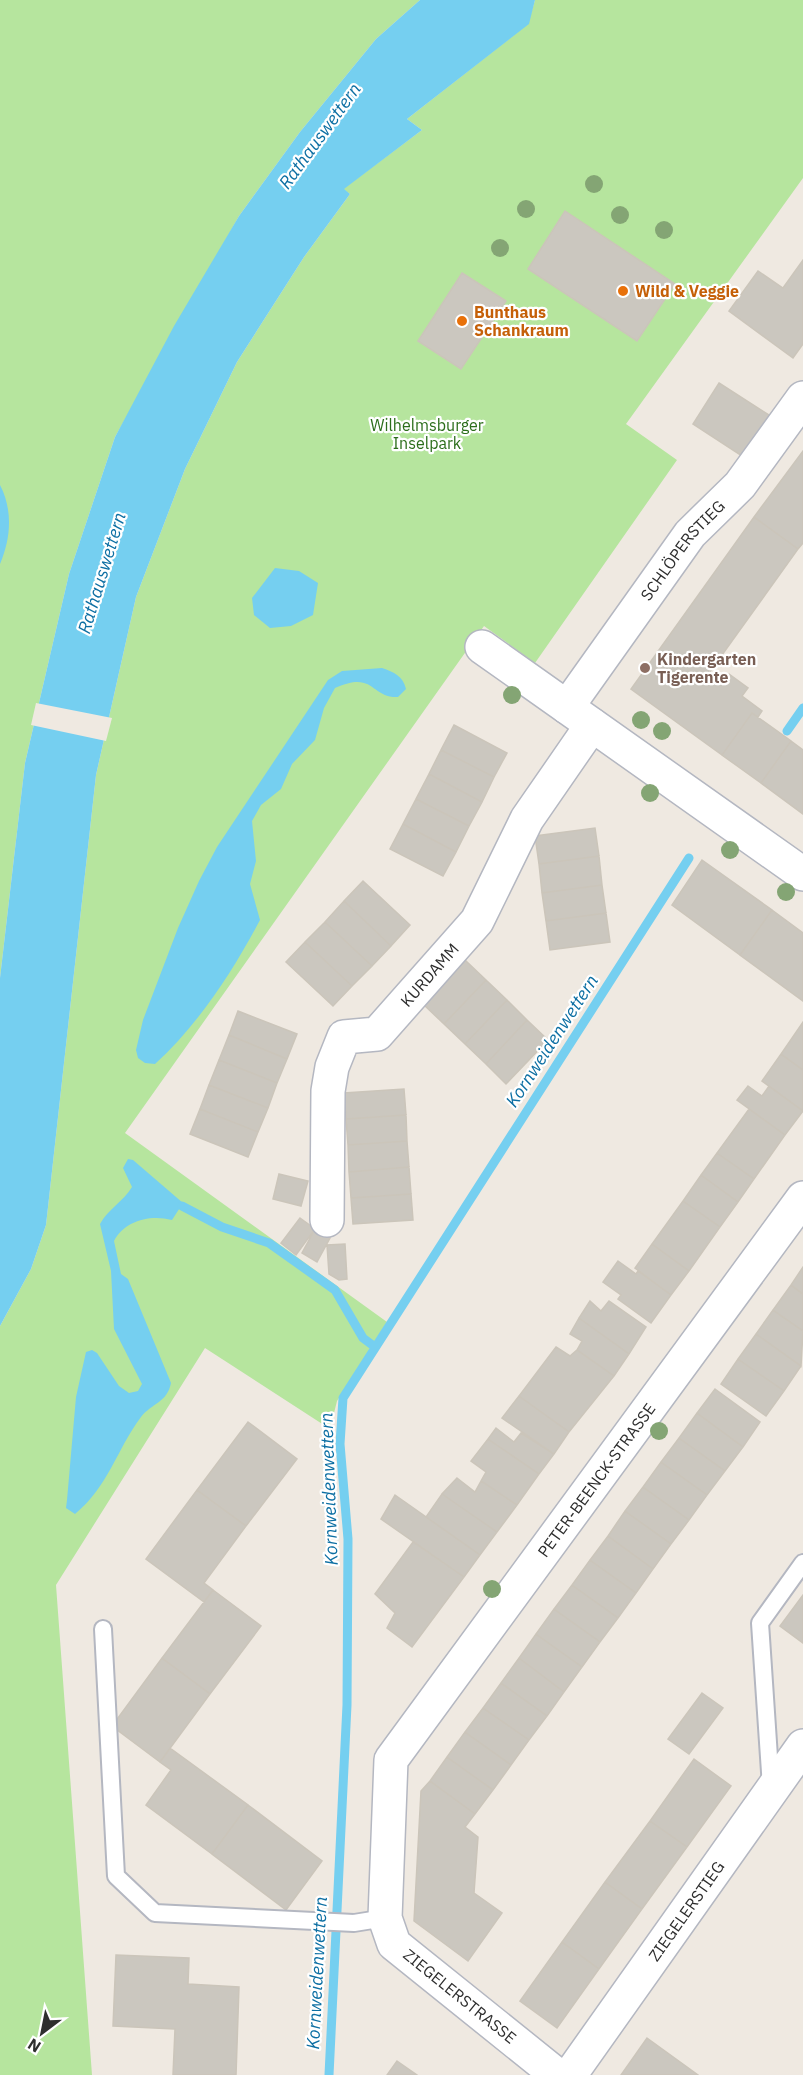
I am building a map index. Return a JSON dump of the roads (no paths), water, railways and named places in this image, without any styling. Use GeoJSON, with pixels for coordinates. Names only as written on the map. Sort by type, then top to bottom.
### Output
{"type":"FeatureCollection","features":[{"type":"Feature","properties":{"kind":"street","name":"SCHLÖPERSTIEG"},"geometry":{"type":"LineString","coordinates":[[580,716],[690,534],[740,484],[803,398]]}},
{"type":"Feature","properties":{"kind":"street"},"geometry":{"type":"LineString","coordinates":[[482,647],[803,874]]}},
{"type":"Feature","properties":{"kind":"street","name":"KURDAMM"},"geometry":{"type":"LineString","coordinates":[[327,1220],[328,1090],[333,1067],[344,1037],[377,1034],[477,921],[580,716]]}},
{"type":"Feature","properties":{"kind":"street","name":"PETER-BEENCK-STRASSE"},"geometry":{"type":"LineString","coordinates":[[391,1760],[803,1198]]}},
{"type":"Feature","properties":{"kind":"street","name":"ZIEGELERSTIEG"},"geometry":{"type":"LineString","coordinates":[[570,2075],[803,1746]]}},
{"type":"Feature","properties":{"kind":"street","name":"ZIEGELERSTRASSE"},"geometry":{"type":"LineString","coordinates":[[391,1760],[369,1921],[394,1944],[557,2075]]}},
{"type":"Feature","properties":{"kind":"lane"},"geometry":{"type":"LineString","coordinates":[[771,1791],[760,1623],[803,1563]]}},
{"type":"Feature","properties":{"kind":"lane"},"geometry":{"type":"LineString","coordinates":[[104,1629],[116,1876],[155,1913],[320,1922],[369,1921]]}},
{"type":"Feature","properties":{"kind":"water","name":"Rathauswettern"},"geometry":{"type":"Polygon","coordinates":[[[420,0],[535,0],[529,24],[407,119],[422,130],[344,189],[350,194],[304,257],[237,362],[185,469],[136,597],[96,775],[46,1225],[31,1269],[0,1326],[0,978],[25,763],[69,574],[115,437],[174,326],[239,216],[300,132],[376,39],[420,0]]]}},
{"type":"Feature","properties":{"kind":"water"},"geometry":{"type":"Polygon","coordinates":[[[0,485],[7,504],[9,524],[0,564],[0,485]]]}},
{"type":"Feature","properties":{"kind":"water"},"geometry":{"type":"Polygon","coordinates":[[[275,568],[299,571],[318,583],[313,615],[291,626],[270,628],[254,615],[252,598],[275,568]]]}},
{"type":"Feature","properties":{"kind":"water"},"geometry":{"type":"Polygon","coordinates":[[[382,668],[397,675],[403,681],[406,689],[398,697],[389,696],[365,683],[358,682],[335,688],[324,708],[315,740],[292,764],[281,789],[261,805],[252,821],[256,861],[250,884],[260,920],[226,978],[200,1015],[155,1064],[145,1063],[138,1058],[136,1050],[143,1020],[178,928],[217,847],[328,680],[342,671],[382,668]]]}},
{"type":"Feature","properties":{"kind":"water"},"geometry":{"type":"Polygon","coordinates":[[[128,1159],[133,1160],[183,1203],[172,1220],[155,1218],[138,1221],[124,1228],[114,1241],[121,1274],[128,1279],[171,1383],[163,1399],[141,1417],[96,1492],[75,1514],[66,1508],[76,1397],[86,1352],[92,1350],[97,1353],[119,1386],[129,1393],[138,1391],[142,1384],[114,1329],[111,1271],[100,1224],[132,1187],[123,1168],[128,1159]]]}},
{"type":"Feature","properties":{"kind":"waterway","name":"Kornweidenwettern"},"geometry":{"type":"LineString","coordinates":[[787,731],[803,708]]}},
{"type":"Feature","properties":{"kind":"waterway","name":"Kornweidenwettern"},"geometry":{"type":"LineString","coordinates":[[329,2075],[347,1705],[348,1539],[340,1444],[343,1398],[689,858]]}},
{"type":"Feature","properties":{"kind":"waterway"},"geometry":{"type":"LineString","coordinates":[[182,1206],[222,1227],[269,1243],[335,1290],[363,1338],[375,1347]]}},
{"type":"Feature","properties":{"kind":"place","name":"Wild & Veggie"},"geometry":{"type":"Point","coordinates":[623,291]}},
{"type":"Feature","properties":{"kind":"place","name":"Bunthaus Schankraum"},"geometry":{"type":"Point","coordinates":[462,321]}},
{"type":"Feature","properties":{"kind":"place","name":"Kindergarten Tigerente"},"geometry":{"type":"Point","coordinates":[645,668]}},
{"type":"Feature","properties":{"kind":"park label","name":"Wilhelmsburger Inselpark"},"geometry":{"type":"Point","coordinates":[427,434]}}]}
